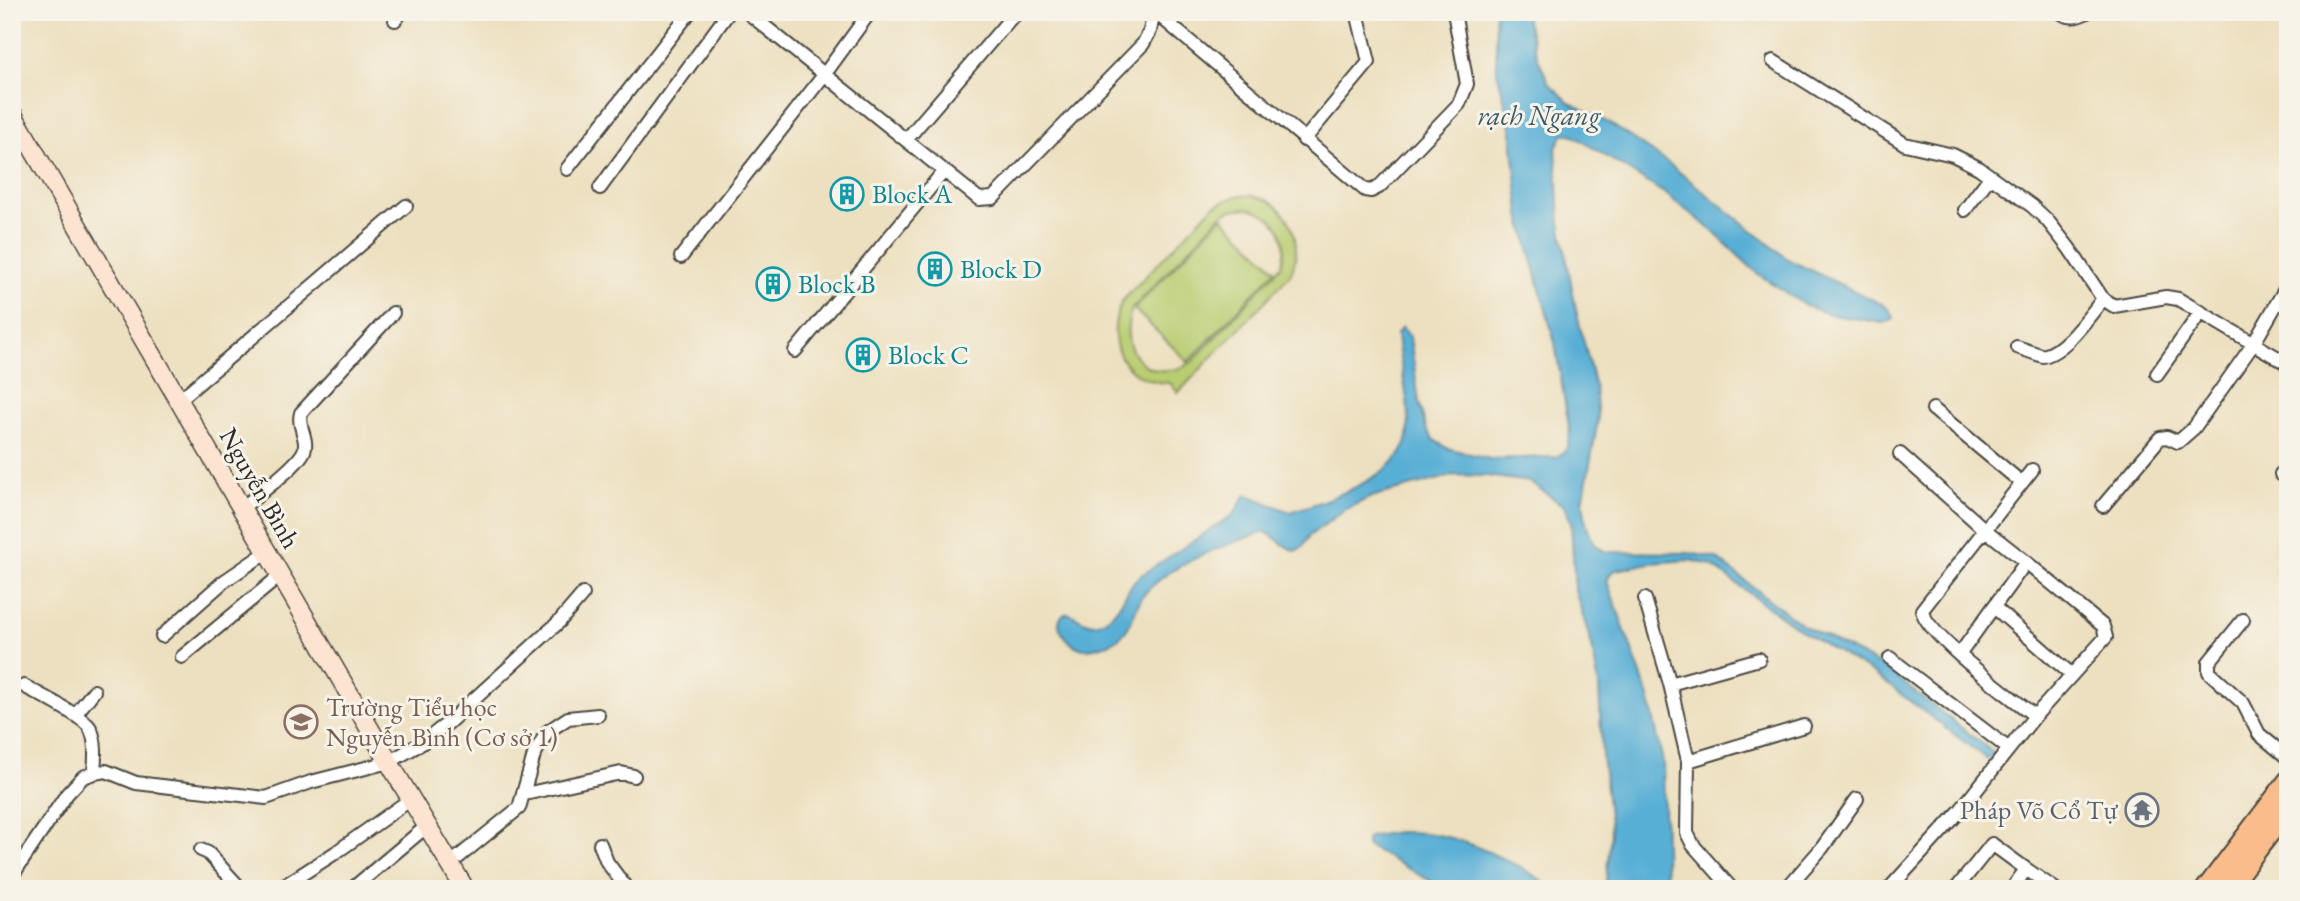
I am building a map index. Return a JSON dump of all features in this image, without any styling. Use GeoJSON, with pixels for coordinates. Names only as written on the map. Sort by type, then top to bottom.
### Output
{"type":"FeatureCollection","features":[{"type":"Feature","properties":{"kind":"main road","name":"Nguyễn Bình"},"geometry":{"type":"LineString","coordinates":[[12,113],[465,889]]}},
{"type":"Feature","properties":{"kind":"main road"},"geometry":{"type":"LineString","coordinates":[[2227,889],[2240,858],[2288,781]]}},
{"type":"Feature","properties":{"kind":"main road"},"geometry":{"type":"LineString","coordinates":[[2206,889],[2288,809]]}},
{"type":"Feature","properties":{"kind":"street"},"geometry":{"type":"LineString","coordinates":[[567,169],[690,12]]}},
{"type":"Feature","properties":{"kind":"street"},"geometry":{"type":"LineString","coordinates":[[600,188],[729,12]]}},
{"type":"Feature","properties":{"kind":"street"},"geometry":{"type":"LineString","coordinates":[[747,12],[979,199],[993,198],[1143,44],[1155,12],[1304,140],[1365,190],[1371,191],[1379,187],[1459,104],[1464,94],[1466,84],[1454,12]]}},
{"type":"Feature","properties":{"kind":"street"},"geometry":{"type":"LineString","coordinates":[[681,257],[870,12]]}},
{"type":"Feature","properties":{"kind":"street"},"geometry":{"type":"LineString","coordinates":[[906,140],[1010,19],[1019,12]]}},
{"type":"Feature","properties":{"kind":"street"},"geometry":{"type":"LineString","coordinates":[[1304,140],[1369,62],[1357,12]]}},
{"type":"Feature","properties":{"kind":"street"},"geometry":{"type":"LineString","coordinates":[[2067,14],[2087,12]]}},
{"type":"Feature","properties":{"kind":"street"},"geometry":{"type":"LineString","coordinates":[[1773,61],[1905,144],[1953,155],[1979,168],[2032,206],[2047,220],[2103,299],[2119,307],[2172,297],[2288,364]]}},
{"type":"Feature","properties":{"kind":"street"},"geometry":{"type":"LineString","coordinates":[[795,351],[944,171]]}},
{"type":"Feature","properties":{"kind":"street"},"geometry":{"type":"LineString","coordinates":[[1965,210],[1990,177]]}},
{"type":"Feature","properties":{"kind":"street"},"geometry":{"type":"LineString","coordinates":[[179,400],[406,206]]}},
{"type":"Feature","properties":{"kind":"street"},"geometry":{"type":"LineString","coordinates":[[2103,506],[2160,438],[2167,437],[2178,442],[2194,428],[2253,343],[2288,284]]}},
{"type":"Feature","properties":{"kind":"street"},"geometry":{"type":"LineString","coordinates":[[2017,347],[2048,356],[2062,346],[2103,299]]}},
{"type":"Feature","properties":{"kind":"street"},"geometry":{"type":"LineString","coordinates":[[2157,373],[2201,312]]}},
{"type":"Feature","properties":{"kind":"street"},"geometry":{"type":"LineString","coordinates":[[242,508],[303,453],[305,443],[299,425],[301,413],[393,313]]}},
{"type":"Feature","properties":{"kind":"street"},"geometry":{"type":"LineString","coordinates":[[1933,409],[2022,482]]}},
{"type":"Feature","properties":{"kind":"street"},"geometry":{"type":"LineString","coordinates":[[1889,889],[1959,812],[2035,716],[2106,637],[2104,626],[1984,529],[1900,454]]}},
{"type":"Feature","properties":{"kind":"street"},"geometry":{"type":"LineString","coordinates":[[2032,470],[1922,610],[1927,624],[1959,655],[2035,716]]}},
{"type":"Feature","properties":{"kind":"street"},"geometry":{"type":"LineString","coordinates":[[163,636],[223,582],[267,552]]}},
{"type":"Feature","properties":{"kind":"street"},"geometry":{"type":"LineString","coordinates":[[1959,655],[2026,562]]}},
{"type":"Feature","properties":{"kind":"street"},"geometry":{"type":"LineString","coordinates":[[182,657],[281,575]]}},
{"type":"Feature","properties":{"kind":"street"},"geometry":{"type":"LineString","coordinates":[[12,876],[67,794],[83,776],[106,771],[135,783],[266,798],[311,782],[389,762],[422,744],[448,723],[559,622],[583,594]]}},
{"type":"Feature","properties":{"kind":"street"},"geometry":{"type":"LineString","coordinates":[[1645,599],[1671,684],[1688,761],[1686,827],[1689,839],[1732,889]]}},
{"type":"Feature","properties":{"kind":"street"},"geometry":{"type":"LineString","coordinates":[[1994,607],[2072,675]]}},
{"type":"Feature","properties":{"kind":"street"},"geometry":{"type":"LineString","coordinates":[[2243,620],[2209,662],[2209,672],[2242,703],[2259,734],[2288,758]]}},
{"type":"Feature","properties":{"kind":"street"},"geometry":{"type":"LineString","coordinates":[[1890,658],[2009,749]]}},
{"type":"Feature","properties":{"kind":"street"},"geometry":{"type":"LineString","coordinates":[[1671,684],[1759,659]]}},
{"type":"Feature","properties":{"kind":"street"},"geometry":{"type":"LineString","coordinates":[[24,686],[90,727],[96,752],[94,773]]}},
{"type":"Feature","properties":{"kind":"street"},"geometry":{"type":"LineString","coordinates":[[75,716],[94,691]]}},
{"type":"Feature","properties":{"kind":"street"},"geometry":{"type":"LineString","coordinates":[[450,864],[509,819],[519,808],[534,755],[547,732],[568,718],[598,715]]}},
{"type":"Feature","properties":{"kind":"street"},"geometry":{"type":"LineString","coordinates":[[1688,761],[1804,726]]}},
{"type":"Feature","properties":{"kind":"street"},"geometry":{"type":"LineString","coordinates":[[525,794],[621,773],[634,776]]}},
{"type":"Feature","properties":{"kind":"street"},"geometry":{"type":"LineString","coordinates":[[279,889],[411,799]]}},
{"type":"Feature","properties":{"kind":"street"},"geometry":{"type":"LineString","coordinates":[[1786,889],[1822,848],[1857,799]]}},
{"type":"Feature","properties":{"kind":"street"},"geometry":{"type":"LineString","coordinates":[[352,889],[427,826]]}},
{"type":"Feature","properties":{"kind":"street"},"geometry":{"type":"LineString","coordinates":[[600,844],[607,862],[627,889]]}},
{"type":"Feature","properties":{"kind":"street"},"geometry":{"type":"LineString","coordinates":[[1956,889],[1992,844],[2055,889]]}},
{"type":"Feature","properties":{"kind":"street"},"geometry":{"type":"LineString","coordinates":[[201,850],[208,853],[241,889]]}},
{"type":"Feature","properties":{"kind":"street"},"geometry":{"type":"LineString","coordinates":[[2012,889],[2026,869]]}},
{"type":"Feature","properties":{"kind":"green space"},"geometry":{"type":"Polygon","coordinates":[[[1236,196],[1253,196],[1277,207],[1285,215],[1295,238],[1294,263],[1290,275],[1178,393],[1170,383],[1140,376],[1121,357],[1116,345],[1117,316],[1122,301],[1213,206],[1236,196]],[[1247,208],[1231,210],[1221,215],[1132,309],[1128,339],[1140,361],[1151,368],[1163,370],[1177,369],[1192,362],[1281,266],[1284,255],[1283,236],[1274,221],[1247,208]]]}},
{"type":"Feature","properties":{"kind":"green space"},"geometry":{"type":"Polygon","coordinates":[[[1222,217],[1276,270],[1188,362],[1134,309],[1222,217]]]}},
{"type":"Feature","properties":{"kind":"water","name":"rạch Ngang"},"geometry":{"type":"Polygon","coordinates":[[[1495,12],[1524,12],[1537,56],[1549,83],[1570,103],[1611,124],[1668,163],[1789,260],[1886,306],[1894,317],[1883,323],[1833,315],[1806,306],[1758,274],[1707,226],[1664,193],[1571,134],[1563,134],[1556,148],[1560,222],[1576,310],[1595,387],[1598,420],[1583,502],[1591,537],[1597,546],[1606,552],[1688,553],[1716,558],[1802,625],[1882,666],[1994,753],[1988,760],[1874,674],[1797,628],[1711,565],[1689,560],[1650,563],[1616,570],[1607,581],[1649,697],[1663,762],[1666,889],[1605,889],[1611,832],[1602,756],[1599,686],[1592,646],[1575,590],[1571,523],[1564,506],[1530,482],[1487,476],[1455,475],[1371,497],[1346,509],[1309,536],[1302,548],[1295,551],[1265,532],[1218,549],[1171,571],[1158,581],[1142,598],[1126,630],[1113,642],[1084,649],[1071,643],[1063,634],[1059,624],[1063,615],[1070,614],[1095,624],[1108,618],[1137,578],[1234,514],[1245,496],[1290,512],[1322,502],[1359,485],[1392,463],[1403,450],[1409,425],[1397,334],[1402,327],[1410,337],[1419,402],[1426,428],[1433,439],[1447,448],[1490,459],[1556,457],[1566,451],[1570,433],[1555,343],[1520,215],[1511,127],[1497,71],[1495,12]]]}},
{"type":"Feature","properties":{"kind":"water"},"geometry":{"type":"Polygon","coordinates":[[[1397,832],[1447,837],[1472,845],[1531,873],[1551,889],[1445,889],[1367,846],[1369,837],[1397,832]]]}},
{"type":"Feature","properties":{"kind":"place","name":"Block A"},"geometry":{"type":"Point","coordinates":[847,194]}},
{"type":"Feature","properties":{"kind":"place","name":"Block D"},"geometry":{"type":"Point","coordinates":[935,269]}},
{"type":"Feature","properties":{"kind":"place","name":"Block B"},"geometry":{"type":"Point","coordinates":[773,284]}},
{"type":"Feature","properties":{"kind":"place","name":"Block C"},"geometry":{"type":"Point","coordinates":[863,355]}},
{"type":"Feature","properties":{"kind":"place","name":"Trường Tiểu học Nguyễn Bình (Cơ sở 1)"},"geometry":{"type":"Point","coordinates":[301,722]}},
{"type":"Feature","properties":{"kind":"place","name":"Pháp Võ Cổ Tự"},"geometry":{"type":"Point","coordinates":[2142,810]}}]}
